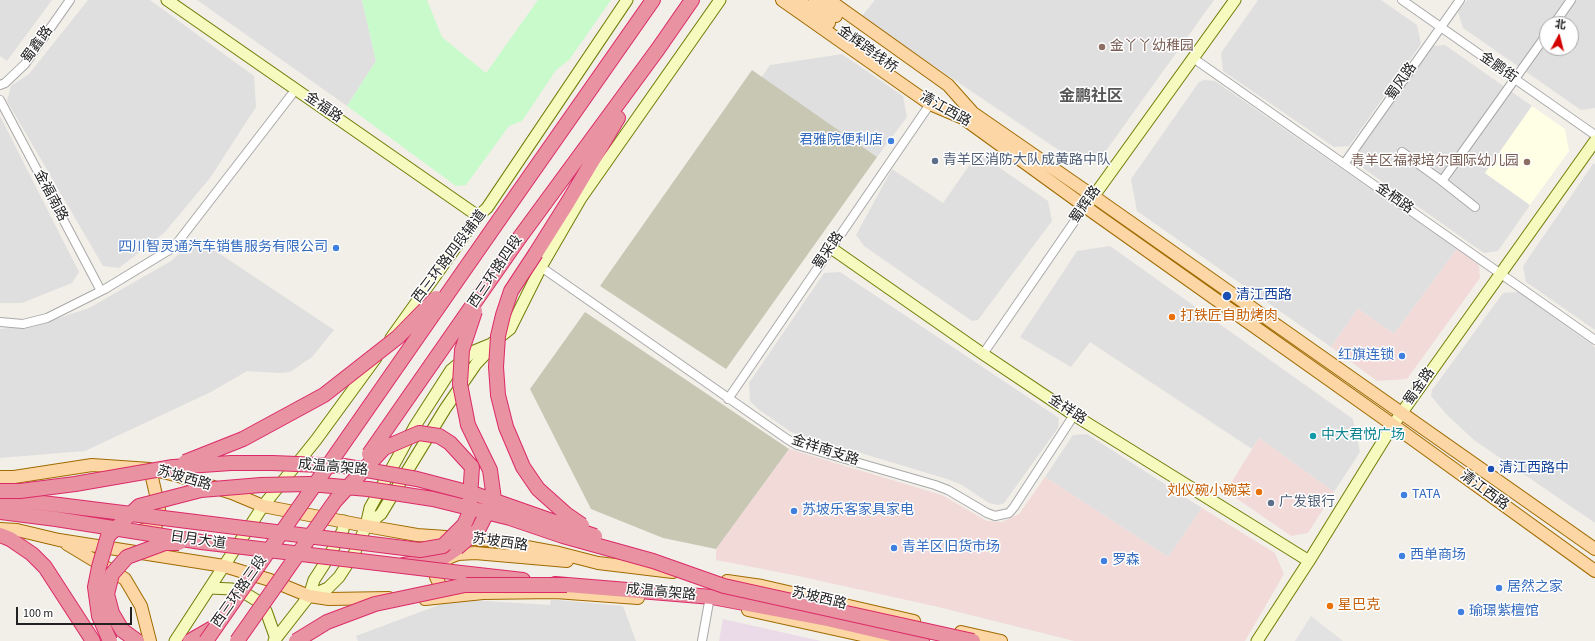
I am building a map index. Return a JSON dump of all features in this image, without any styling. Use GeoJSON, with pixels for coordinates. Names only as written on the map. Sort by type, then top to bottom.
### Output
{"type":"FeatureCollection","features":[{"type":"Feature","properties":{"kind":"highway","name":"西三环路四段"},"geometry":{"type":"LineString","coordinates":[[274,544],[464,269],[653,0]]}},
{"type":"Feature","properties":{"kind":"highway","name":"西三环路四段"},"geometry":{"type":"LineString","coordinates":[[303,547],[481,295],[520,236],[658,49],[692,0]]}},
{"type":"Feature","properties":{"kind":"highway"},"geometry":{"type":"LineString","coordinates":[[599,537],[566,514],[538,489],[523,467],[506,428],[498,395],[496,367],[498,336],[511,291],[572,195],[658,49]]}},
{"type":"Feature","properties":{"kind":"highway"},"geometry":{"type":"LineString","coordinates":[[173,467],[243,439],[324,395],[398,337],[464,269]]}},
{"type":"Feature","properties":{"kind":"highway"},"geometry":{"type":"LineString","coordinates":[[397,566],[444,557],[478,530],[494,499],[490,470],[468,425],[460,384],[462,350],[481,295]]}},
{"type":"Feature","properties":{"kind":"highway"},"geometry":{"type":"LineString","coordinates":[[0,498],[420,550],[443,546],[464,525],[469,514],[472,467],[450,443],[439,436],[419,433],[384,448],[335,501]]}},
{"type":"Feature","properties":{"kind":"highway","name":"成温高架路"},"geometry":{"type":"LineString","coordinates":[[0,491],[20,491],[75,484],[173,467],[231,463],[344,466],[417,479],[478,495],[599,537],[652,561]]}},
{"type":"Feature","properties":{"kind":"highway"},"geometry":{"type":"LineString","coordinates":[[110,641],[99,616],[95,587],[99,567],[108,536],[139,506],[201,490],[261,485],[309,484],[368,489],[433,499],[510,518],[563,536],[652,561],[724,586],[974,641]]}},
{"type":"Feature","properties":{"kind":"highway","name":"日月大道"},"geometry":{"type":"LineString","coordinates":[[0,512],[56,519],[201,542],[397,566]]}},
{"type":"Feature","properties":{"kind":"highway"},"geometry":{"type":"LineString","coordinates":[[0,535],[32,554],[45,568],[93,641]]}},
{"type":"Feature","properties":{"kind":"highway"},"geometry":{"type":"LineString","coordinates":[[137,641],[122,630],[112,613],[107,594],[112,574],[127,557],[133,554],[165,543],[201,542]]}},
{"type":"Feature","properties":{"kind":"highway","name":"西三环路三段"},"geometry":{"type":"LineString","coordinates":[[206,641],[274,544]]}},
{"type":"Feature","properties":{"kind":"highway","name":"西三环路三段"},"geometry":{"type":"LineString","coordinates":[[237,641],[303,547]]}},
{"type":"Feature","properties":{"kind":"highway","name":"成温高架路"},"geometry":{"type":"LineString","coordinates":[[397,566],[567,585],[712,597],[822,618],[922,641]]}},
{"type":"Feature","properties":{"kind":"highway"},"geometry":{"type":"LineString","coordinates":[[296,641],[327,622],[375,604],[465,585],[567,585]]}},
{"type":"Feature","properties":{"kind":"highway"},"geometry":{"type":"LineString","coordinates":[[190,641],[216,626]]}},
{"type":"Feature","properties":{"kind":"main road","name":"金福路"},"geometry":{"type":"LineString","coordinates":[[167,0],[478,216]]}},
{"type":"Feature","properties":{"kind":"main road","name":"西三环路四段辅道"},"geometry":{"type":"LineString","coordinates":[[175,641],[263,506],[316,440],[478,216],[487,208],[627,0]]}},
{"type":"Feature","properties":{"kind":"main road"},"geometry":{"type":"LineString","coordinates":[[309,596],[328,588],[339,577],[354,554],[366,526],[370,508],[415,426],[451,370],[474,352],[491,344],[510,329],[541,267],[581,198],[720,0]]}},
{"type":"Feature","properties":{"kind":"main road","name":"清江西路"},"geometry":{"type":"LineString","coordinates":[[782,0],[937,99]]}},
{"type":"Feature","properties":{"kind":"main road","name":"金辉跨线桥"},"geometry":{"type":"LineString","coordinates":[[798,0],[937,99]]}},
{"type":"Feature","properties":{"kind":"main road","name":"金辉跨线桥"},"geometry":{"type":"LineString","coordinates":[[815,0],[937,99]]}},
{"type":"Feature","properties":{"kind":"main road","name":"清江西路"},"geometry":{"type":"LineString","coordinates":[[829,0],[948,86],[968,116],[1086,206],[1595,571]]}},
{"type":"Feature","properties":{"kind":"main road","name":"蜀辉路"},"geometry":{"type":"LineString","coordinates":[[1086,206],[1235,0]]}},
{"type":"Feature","properties":{"kind":"main road"},"geometry":{"type":"LineString","coordinates":[[937,99],[968,116]]}},
{"type":"Feature","properties":{"kind":"main road","name":"清江西路"},"geometry":{"type":"LineString","coordinates":[[968,116],[1093,196],[1595,549]]}},
{"type":"Feature","properties":{"kind":"main road","name":"蜀金路"},"geometry":{"type":"LineString","coordinates":[[1257,641],[1309,561],[1393,425],[1595,141]]}},
{"type":"Feature","properties":{"kind":"main road","name":"金祥路"},"geometry":{"type":"LineString","coordinates":[[831,248],[983,354],[1074,415],[1309,561]]}},
{"type":"Feature","properties":{"kind":"main road"},"geometry":{"type":"LineString","coordinates":[[366,526],[381,514],[445,409],[476,364],[504,334]]}},
{"type":"Feature","properties":{"kind":"main road","name":"苏坡西路"},"geometry":{"type":"LineString","coordinates":[[0,477],[14,477],[92,465],[150,469],[179,476],[232,493],[263,506],[417,536],[489,540],[560,553],[598,563],[658,570],[762,586],[1001,641]]}},
{"type":"Feature","properties":{"kind":"main road"},"geometry":{"type":"LineString","coordinates":[[59,540],[130,535],[156,525],[159,508],[150,469]]}},
{"type":"Feature","properties":{"kind":"main road"},"geometry":{"type":"LineString","coordinates":[[275,640],[309,596],[314,580],[327,560],[343,530],[344,521]]}},
{"type":"Feature","properties":{"kind":"main road","name":"苏坡西路"},"geometry":{"type":"LineString","coordinates":[[0,529],[17,530],[59,540],[224,566],[270,580],[309,596],[329,598],[366,597],[424,599],[483,593],[555,592],[709,602],[889,641]]}},
{"type":"Feature","properties":{"kind":"main road"},"geometry":{"type":"LineString","coordinates":[[59,540],[124,579],[141,606],[150,641]]}},
{"type":"Feature","properties":{"kind":"main road"},"geometry":{"type":"LineString","coordinates":[[453,596],[441,587],[436,577],[438,570],[448,558],[458,554],[475,553],[598,563]]}},
{"type":"Feature","properties":{"kind":"main road"},"geometry":{"type":"LineString","coordinates":[[210,588],[232,589],[243,592],[256,600],[266,611],[275,640]]}},
{"type":"Feature","properties":{"kind":"street","name":"蜀鑫路"},"geometry":{"type":"LineString","coordinates":[[0,85],[5,83],[25,64],[70,0]]}},
{"type":"Feature","properties":{"kind":"street","name":"金鹏街"},"geometry":{"type":"LineString","coordinates":[[1402,0],[1595,135]]}},
{"type":"Feature","properties":{"kind":"street","name":"蜀风路"},"geometry":{"type":"LineString","coordinates":[[1344,164],[1460,0]]}},
{"type":"Feature","properties":{"kind":"street"},"geometry":{"type":"LineString","coordinates":[[1560,16],[1571,0]]}},
{"type":"Feature","properties":{"kind":"street"},"geometry":{"type":"LineString","coordinates":[[1442,181],[1539,46]]}},
{"type":"Feature","properties":{"kind":"street","name":"金栖路"},"geometry":{"type":"LineString","coordinates":[[1193,58],[1595,340]]}},
{"type":"Feature","properties":{"kind":"street"},"geometry":{"type":"LineString","coordinates":[[0,322],[23,324],[48,318],[101,291],[174,247],[296,89]]}},
{"type":"Feature","properties":{"kind":"street","name":"蜀采路"},"geometry":{"type":"LineString","coordinates":[[728,398],[831,248],[937,99]]}},
{"type":"Feature","properties":{"kind":"street","name":"金福南路"},"geometry":{"type":"LineString","coordinates":[[0,100],[101,291]]}},
{"type":"Feature","properties":{"kind":"street"},"geometry":{"type":"LineString","coordinates":[[1402,152],[1475,207]]}},
{"type":"Feature","properties":{"kind":"street","name":"蜀辉路"},"geometry":{"type":"LineString","coordinates":[[983,354],[1086,206]]}},
{"type":"Feature","properties":{"kind":"street","name":"金祥南支路"},"geometry":{"type":"LineString","coordinates":[[541,267],[797,445],[935,485],[948,490],[987,513],[995,516],[1009,513],[1014,507],[1074,415]]}},
{"type":"Feature","properties":{"kind":"street"},"geometry":{"type":"LineString","coordinates":[[702,641],[709,602]]}},
{"type":"Feature","properties":{"kind":"shaded area"},"geometry":{"type":"Polygon","coordinates":[[[0,0],[52,0],[7,61],[0,56],[0,0]]]}},
{"type":"Feature","properties":{"kind":"shaded area"},"geometry":{"type":"Polygon","coordinates":[[[88,0],[150,0],[254,76],[256,107],[210,178],[164,233],[119,268],[103,266],[7,101],[11,86],[29,74],[88,0]]]}},
{"type":"Feature","properties":{"kind":"shaded area"},"geometry":{"type":"Polygon","coordinates":[[[197,0],[362,0],[376,61],[347,106],[197,0]]]}},
{"type":"Feature","properties":{"kind":"shaded area"},"geometry":{"type":"Polygon","coordinates":[[[875,0],[1214,0],[1103,155],[1069,157],[861,17],[875,0]]]}},
{"type":"Feature","properties":{"kind":"shaded area"},"geometry":{"type":"Polygon","coordinates":[[[1258,0],[1381,0],[1417,25],[1421,44],[1349,146],[1334,147],[1223,71],[1221,53],[1258,0]]]}},
{"type":"Feature","properties":{"kind":"shaded area"},"geometry":{"type":"Polygon","coordinates":[[[1467,0],[1595,0],[1595,108],[1581,110],[1463,28],[1458,12],[1467,0]]]}},
{"type":"Feature","properties":{"kind":"shaded area"},"geometry":{"type":"Polygon","coordinates":[[[1445,45],[1532,106],[1485,173],[1530,205],[1498,251],[1484,253],[1363,168],[1358,152],[1433,46],[1445,45]]]}},
{"type":"Feature","properties":{"kind":"shaded area"},"geometry":{"type":"Polygon","coordinates":[[[842,54],[903,96],[907,117],[877,157],[761,78],[770,65],[842,54]]]}},
{"type":"Feature","properties":{"kind":"shaded area"},"geometry":{"type":"Polygon","coordinates":[[[752,70],[877,157],[726,369],[600,286],[752,70]]]}},
{"type":"Feature","properties":{"kind":"shaded area"},"geometry":{"type":"Polygon","coordinates":[[[1204,80],[1215,81],[1457,249],[1394,334],[1358,309],[1331,347],[1137,211],[1131,179],[1199,82],[1204,80]]]}},
{"type":"Feature","properties":{"kind":"shaded area","name":"青羊区福禄培尔国际幼儿园"},"geometry":{"type":"Polygon","coordinates":[[[1532,106],[1565,129],[1569,151],[1530,205],[1485,173],[1532,106]]]}},
{"type":"Feature","properties":{"kind":"shaded area"},"geometry":{"type":"Polygon","coordinates":[[[0,116],[79,272],[72,283],[22,303],[0,303],[0,116]]]}},
{"type":"Feature","properties":{"kind":"shaded area"},"geometry":{"type":"Polygon","coordinates":[[[978,153],[1048,201],[1052,221],[978,320],[972,321],[864,246],[856,235],[892,169],[943,203],[978,153]]]}},
{"type":"Feature","properties":{"kind":"shaded area"},"geometry":{"type":"Polygon","coordinates":[[[1593,164],[1595,164],[1595,330],[1526,282],[1523,266],[1593,164]]]}},
{"type":"Feature","properties":{"kind":"shaded area"},"geometry":{"type":"Polygon","coordinates":[[[196,238],[334,330],[312,357],[290,372],[280,373],[247,371],[211,392],[85,451],[0,458],[0,329],[41,324],[89,308],[171,261],[196,238]]]}},
{"type":"Feature","properties":{"kind":"shaded area"},"geometry":{"type":"Polygon","coordinates":[[[1110,246],[1353,419],[1360,452],[1334,492],[1259,438],[1252,449],[1090,342],[1071,367],[1020,337],[1077,251],[1110,246]]]}},
{"type":"Feature","properties":{"kind":"shaded area"},"geometry":{"type":"Polygon","coordinates":[[[1457,249],[1479,265],[1480,278],[1407,379],[1377,381],[1331,347],[1358,309],[1394,334],[1457,249]]]}},
{"type":"Feature","properties":{"kind":"shaded area"},"geometry":{"type":"Polygon","coordinates":[[[840,272],[1059,418],[1058,428],[1004,503],[998,505],[989,503],[962,485],[947,479],[791,432],[758,409],[750,401],[749,383],[824,273],[840,272]]]}},
{"type":"Feature","properties":{"kind":"shaded area"},"geometry":{"type":"Polygon","coordinates":[[[1519,292],[1595,347],[1595,523],[1474,440],[1447,415],[1431,396],[1432,390],[1503,293],[1519,292]]]}},
{"type":"Feature","properties":{"kind":"shaded area"},"geometry":{"type":"Polygon","coordinates":[[[585,312],[789,449],[716,549],[663,538],[591,509],[530,389],[585,312]]]}},
{"type":"Feature","properties":{"kind":"shaded area"},"geometry":{"type":"Polygon","coordinates":[[[1087,434],[1202,508],[1168,557],[1045,477],[1073,435],[1087,434]]]}},
{"type":"Feature","properties":{"kind":"shaded area"},"geometry":{"type":"Polygon","coordinates":[[[1259,438],[1334,492],[1308,533],[1291,536],[1226,491],[1259,438]]]}},
{"type":"Feature","properties":{"kind":"shaded area"},"geometry":{"type":"Polygon","coordinates":[[[789,449],[942,495],[987,521],[1002,522],[1019,514],[1045,477],[1168,557],[1202,508],[1275,553],[1284,574],[1245,641],[1074,641],[934,606],[798,576],[716,560],[716,549],[789,449]]]}},
{"type":"Feature","properties":{"kind":"shaded area"},"geometry":{"type":"Polygon","coordinates":[[[455,599],[550,605],[551,600],[558,600],[623,606],[636,641],[358,641],[356,636],[455,599]]]}},
{"type":"Feature","properties":{"kind":"shaded area"},"geometry":{"type":"Polygon","coordinates":[[[1311,616],[1343,641],[1295,641],[1311,616]]]}},
{"type":"Feature","properties":{"kind":"shaded area"},"geometry":{"type":"Polygon","coordinates":[[[723,619],[821,641],[719,641],[723,619]]]}},
{"type":"Feature","properties":{"kind":"green space"},"geometry":{"type":"Polygon","coordinates":[[[362,0],[427,0],[442,37],[486,73],[538,0],[611,0],[569,60],[556,70],[522,121],[509,126],[466,185],[456,186],[347,106],[376,61],[362,0]]]}},
{"type":"Feature","properties":{"kind":"place","name":"金丫丫幼稚园"},"geometry":{"type":"Point","coordinates":[1102,47]}},
{"type":"Feature","properties":{"kind":"place","name":"君雅院便利店"},"geometry":{"type":"Point","coordinates":[891,141]}},
{"type":"Feature","properties":{"kind":"place","name":"青羊区消防大队成黄路中队"},"geometry":{"type":"Point","coordinates":[935,161]}},
{"type":"Feature","properties":{"kind":"place","name":"青羊区福禄培尔国际幼儿园"},"geometry":{"type":"Point","coordinates":[1527,162]}},
{"type":"Feature","properties":{"kind":"place","name":"四川智灵通汽车销售服务有限公司"},"geometry":{"type":"Point","coordinates":[336,248]}},
{"type":"Feature","properties":{"kind":"place","name":"清江西路"},"geometry":{"type":"Point","coordinates":[1227,296]}},
{"type":"Feature","properties":{"kind":"place","name":"打铁匠自助烤肉"},"geometry":{"type":"Point","coordinates":[1172,317]}},
{"type":"Feature","properties":{"kind":"place","name":"红旗连锁"},"geometry":{"type":"Point","coordinates":[1402,356]}},
{"type":"Feature","properties":{"kind":"place","name":"中大君悦广场"},"geometry":{"type":"Point","coordinates":[1313,436]}},
{"type":"Feature","properties":{"kind":"place","name":"清江西路中"},"geometry":{"type":"Point","coordinates":[1491,469]}},
{"type":"Feature","properties":{"kind":"place","name":"刘仪碗小碗菜"},"geometry":{"type":"Point","coordinates":[1259,492]}},
{"type":"Feature","properties":{"kind":"place","name":"TATA"},"geometry":{"type":"Point","coordinates":[1404,495]}},
{"type":"Feature","properties":{"kind":"place","name":"广发银行"},"geometry":{"type":"Point","coordinates":[1271,503]}},
{"type":"Feature","properties":{"kind":"place","name":"苏坡乐客家具家电"},"geometry":{"type":"Point","coordinates":[794,511]}},
{"type":"Feature","properties":{"kind":"place","name":"青羊区旧货市场"},"geometry":{"type":"Point","coordinates":[894,548]}},
{"type":"Feature","properties":{"kind":"place","name":"西单商场"},"geometry":{"type":"Point","coordinates":[1402,556]}},
{"type":"Feature","properties":{"kind":"place","name":"罗森"},"geometry":{"type":"Point","coordinates":[1104,561]}},
{"type":"Feature","properties":{"kind":"place","name":"居然之家"},"geometry":{"type":"Point","coordinates":[1499,588]}},
{"type":"Feature","properties":{"kind":"place","name":"星巴克"},"geometry":{"type":"Point","coordinates":[1330,606]}},
{"type":"Feature","properties":{"kind":"place","name":"瑜璟紫檀馆"},"geometry":{"type":"Point","coordinates":[1461,612]}},
{"type":"Feature","properties":{"kind":"district","name":"金鹏社区"},"geometry":{"type":"Point","coordinates":[1091,97]}}]}
